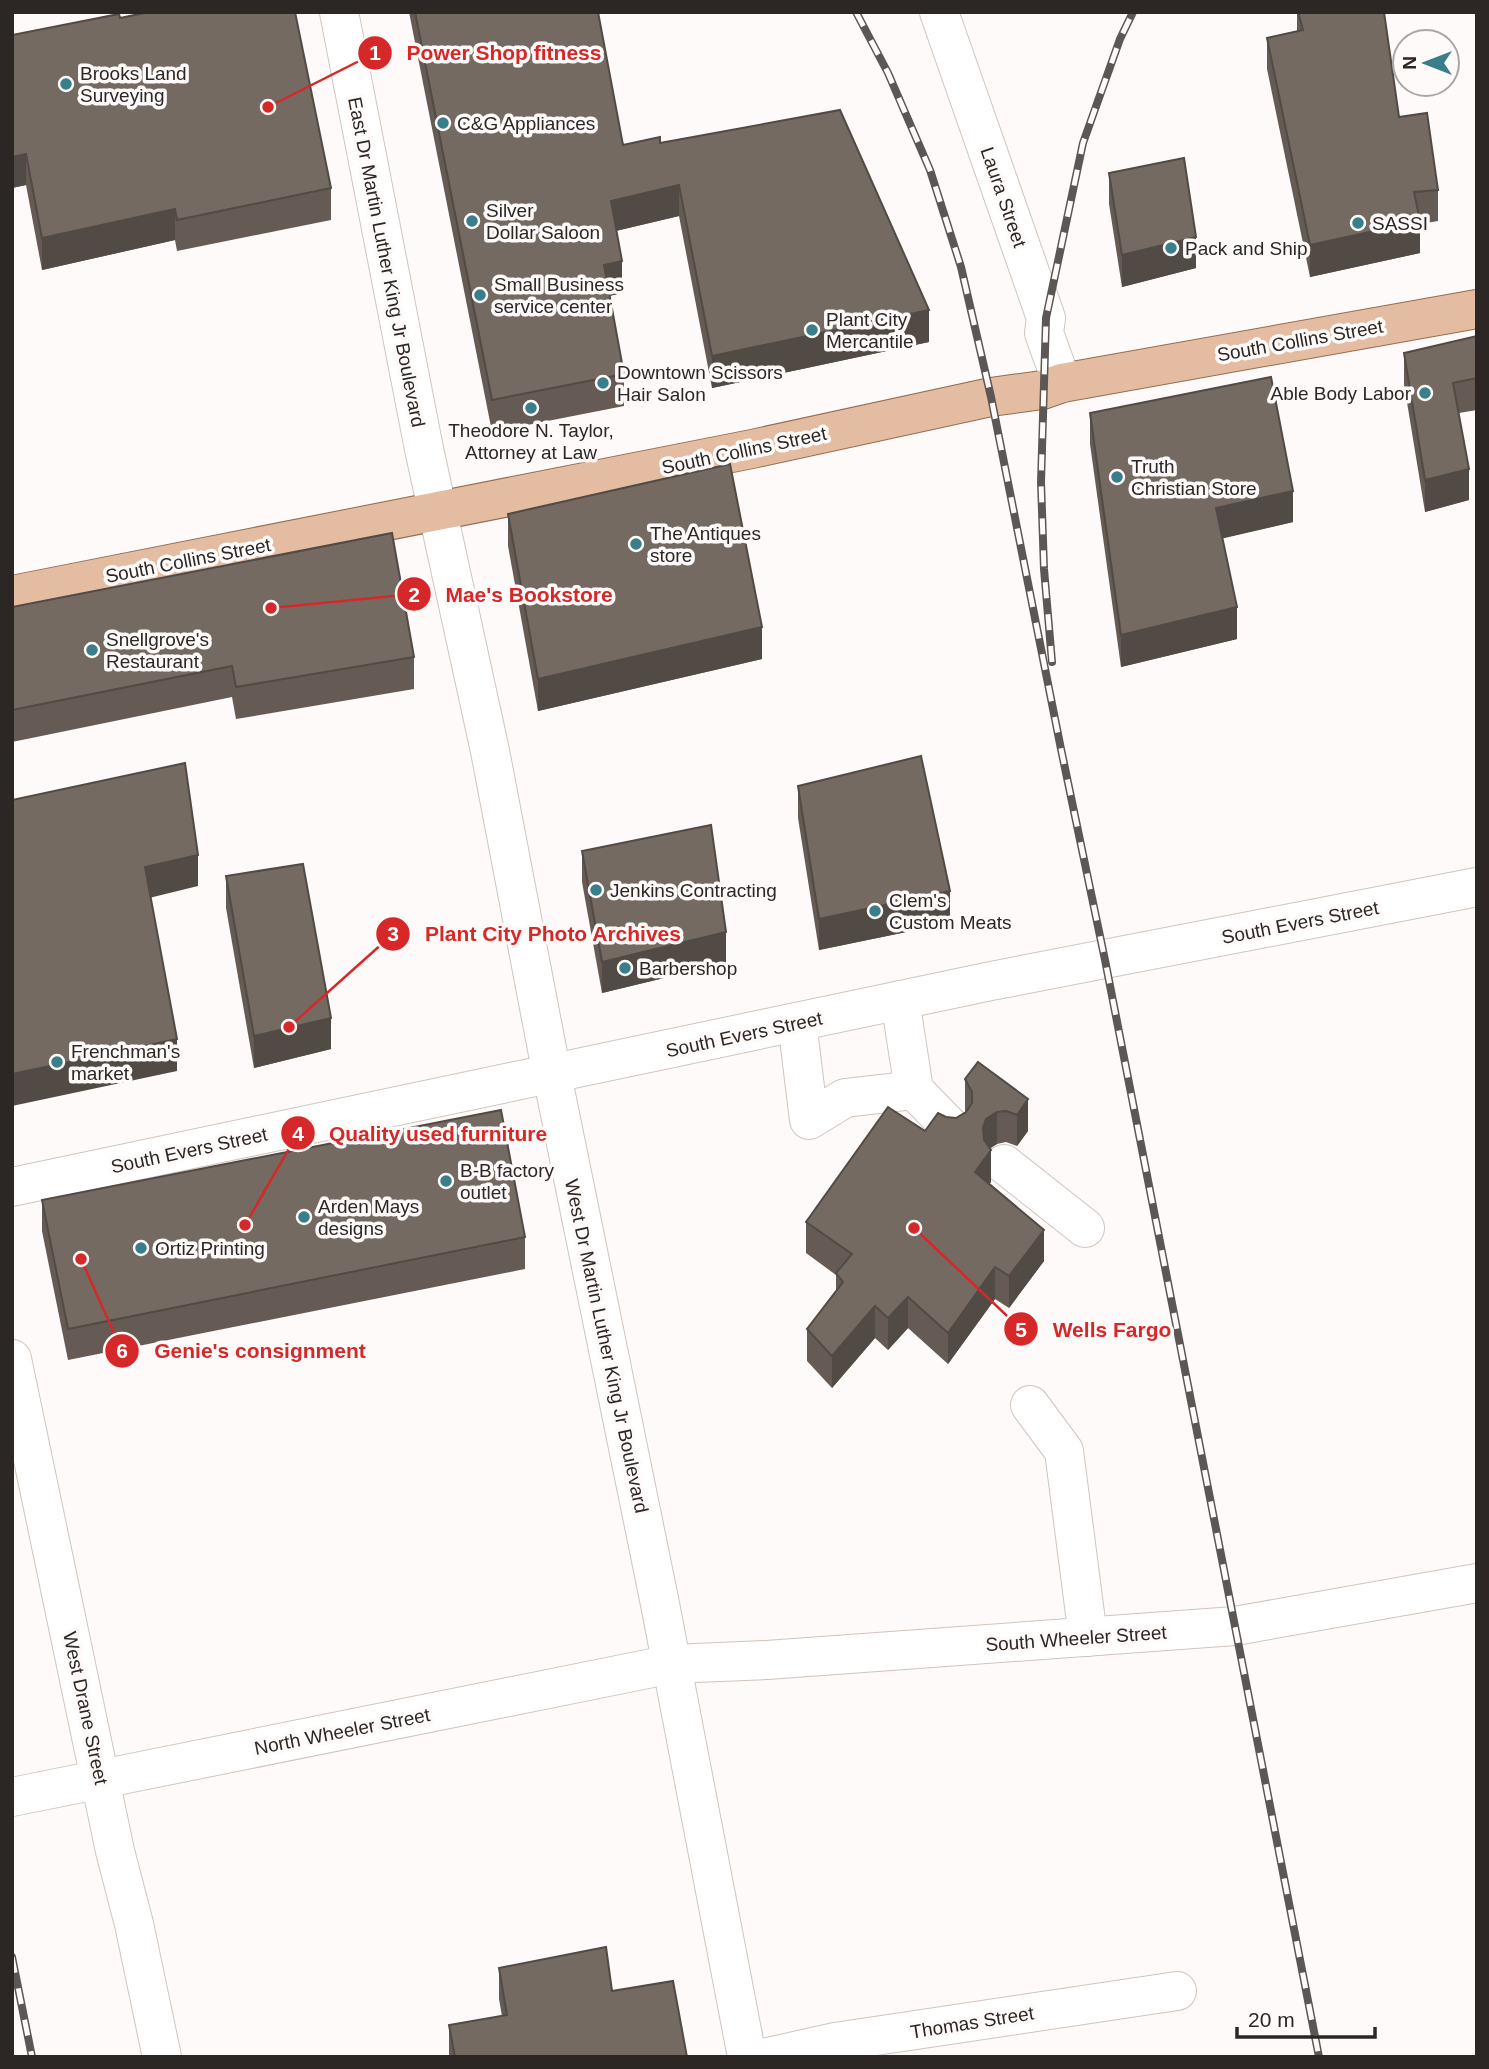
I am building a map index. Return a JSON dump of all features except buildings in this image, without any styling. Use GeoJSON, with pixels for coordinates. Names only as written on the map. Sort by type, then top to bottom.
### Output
{"type":"FeatureCollection","features":[{"type":"Feature","properties":{"kind":"main road","name":"South Collins Street"},"geometry":{"type":"LineString","coordinates":[[12,595],[766,446],[992,397],[1042,390],[1062,383],[1477,309]]}},
{"type":"Feature","properties":{"kind":"street","name":"East Dr Martin Luther King Jr Boulevard"},"geometry":{"type":"LineString","coordinates":[[339,12],[437,512]]}},
{"type":"Feature","properties":{"kind":"street","name":"Laura Street"},"geometry":{"type":"LineString","coordinates":[[939,12],[1046,318],[1044,333],[1062,383]]}},
{"type":"Feature","properties":{"kind":"street","name":"West Dr Martin Luther King Jr Boulevard"},"geometry":{"type":"LineString","coordinates":[[437,512],[490,751],[552,1075],[672,1664],[747,2057]]}},
{"type":"Feature","properties":{"kind":"street","name":"South Evers Street"},"geometry":{"type":"LineString","coordinates":[[12,1187],[900,1000],[1477,887]]}},
{"type":"Feature","properties":{"kind":"street"},"geometry":{"type":"LineString","coordinates":[[900,1000],[914,1090],[951,1128]]}},
{"type":"Feature","properties":{"kind":"street"},"geometry":{"type":"LineString","coordinates":[[797,1022],[809,1120],[845,1098],[914,1090]]}},
{"type":"Feature","properties":{"kind":"street"},"geometry":{"type":"LineString","coordinates":[[1004,1164],[1085,1228]]}},
{"type":"Feature","properties":{"kind":"street","name":"West Drane Street"},"geometry":{"type":"LineString","coordinates":[[12,1359],[162,2057]]}},
{"type":"Feature","properties":{"kind":"street"},"geometry":{"type":"LineString","coordinates":[[1030,1405],[1065,1451],[1087,1637]]}},
{"type":"Feature","properties":{"kind":"street","name":"South Wheeler Street"},"geometry":{"type":"LineString","coordinates":[[672,1664],[767,1660],[1235,1626],[1477,1583]]}},
{"type":"Feature","properties":{"kind":"street","name":"North Wheeler Street"},"geometry":{"type":"LineString","coordinates":[[12,1797],[672,1664]]}},
{"type":"Feature","properties":{"kind":"street","name":"Thomas Street"},"geometry":{"type":"LineString","coordinates":[[768,2057],[835,2042],[1177,1991]]}},
{"type":"Feature","properties":{"kind":"railway"},"geometry":{"type":"LineString","coordinates":[[856,12],[888,73],[930,170],[961,267],[991,397],[1105,960],[1319,2057]]}},
{"type":"Feature","properties":{"kind":"railway"},"geometry":{"type":"LineString","coordinates":[[1052,662],[1044,569],[1041,482],[1046,318],[1083,143],[1120,39],[1133,12]]}},
{"type":"Feature","properties":{"kind":"railway"},"geometry":{"type":"LineString","coordinates":[[12,1957],[32,2057]]}},
{"type":"Feature","properties":{"kind":"place","name":"Brooks Land Surveying"},"geometry":{"type":"Point","coordinates":[66,84]}},
{"type":"Feature","properties":{"kind":"place","name":"Power Shop fitness"},"geometry":{"type":"Point","coordinates":[268,107]}},
{"type":"Feature","properties":{"kind":"place","name":"C&G Appliances"},"geometry":{"type":"Point","coordinates":[443,123]}},
{"type":"Feature","properties":{"kind":"place","name":"Silver Dollar Saloon"},"geometry":{"type":"Point","coordinates":[472,221]}},
{"type":"Feature","properties":{"kind":"place","name":"SASSI"},"geometry":{"type":"Point","coordinates":[1358,223]}},
{"type":"Feature","properties":{"kind":"place","name":"Pack and Ship"},"geometry":{"type":"Point","coordinates":[1171,248]}},
{"type":"Feature","properties":{"kind":"place","name":"Small Business service center"},"geometry":{"type":"Point","coordinates":[480,295]}},
{"type":"Feature","properties":{"kind":"place","name":"Plant City Mercantile"},"geometry":{"type":"Point","coordinates":[812,330]}},
{"type":"Feature","properties":{"kind":"place","name":"Downtown Scissors Hair Salon"},"geometry":{"type":"Point","coordinates":[603,383]}},
{"type":"Feature","properties":{"kind":"place","name":"Able Body Labor"},"geometry":{"type":"Point","coordinates":[1425,393]}},
{"type":"Feature","properties":{"kind":"place","name":"Theodore N. Taylor, Attorney at Law"},"geometry":{"type":"Point","coordinates":[531,408]}},
{"type":"Feature","properties":{"kind":"place","name":"Truth Christian Store"},"geometry":{"type":"Point","coordinates":[1117,477]}},
{"type":"Feature","properties":{"kind":"place","name":"The Antiques store"},"geometry":{"type":"Point","coordinates":[636,544]}},
{"type":"Feature","properties":{"kind":"place","name":"Mae's Bookstore"},"geometry":{"type":"Point","coordinates":[271,608]}},
{"type":"Feature","properties":{"kind":"place","name":"Snellgrove's Restaurant"},"geometry":{"type":"Point","coordinates":[92,650]}},
{"type":"Feature","properties":{"kind":"place","name":"Jenkins Contracting"},"geometry":{"type":"Point","coordinates":[596,890]}},
{"type":"Feature","properties":{"kind":"place","name":"Clem's Custom Meats"},"geometry":{"type":"Point","coordinates":[875,911]}},
{"type":"Feature","properties":{"kind":"place","name":"Barbershop"},"geometry":{"type":"Point","coordinates":[625,968]}},
{"type":"Feature","properties":{"kind":"place","name":"Plant City Photo Archives"},"geometry":{"type":"Point","coordinates":[289,1027]}},
{"type":"Feature","properties":{"kind":"place","name":"Frenchman's market"},"geometry":{"type":"Point","coordinates":[57,1062]}},
{"type":"Feature","properties":{"kind":"place","name":"B-B factory outlet"},"geometry":{"type":"Point","coordinates":[446,1181]}},
{"type":"Feature","properties":{"kind":"place","name":"Arden Mays designs"},"geometry":{"type":"Point","coordinates":[304,1217]}},
{"type":"Feature","properties":{"kind":"place","name":"Quality used furniture"},"geometry":{"type":"Point","coordinates":[245,1225]}},
{"type":"Feature","properties":{"kind":"place","name":"Wells Fargo"},"geometry":{"type":"Point","coordinates":[914,1228]}},
{"type":"Feature","properties":{"kind":"place","name":"Ortiz Printing"},"geometry":{"type":"Point","coordinates":[141,1248]}},
{"type":"Feature","properties":{"kind":"place","name":"Genie's consignment"},"geometry":{"type":"Point","coordinates":[81,1259]}}]}
